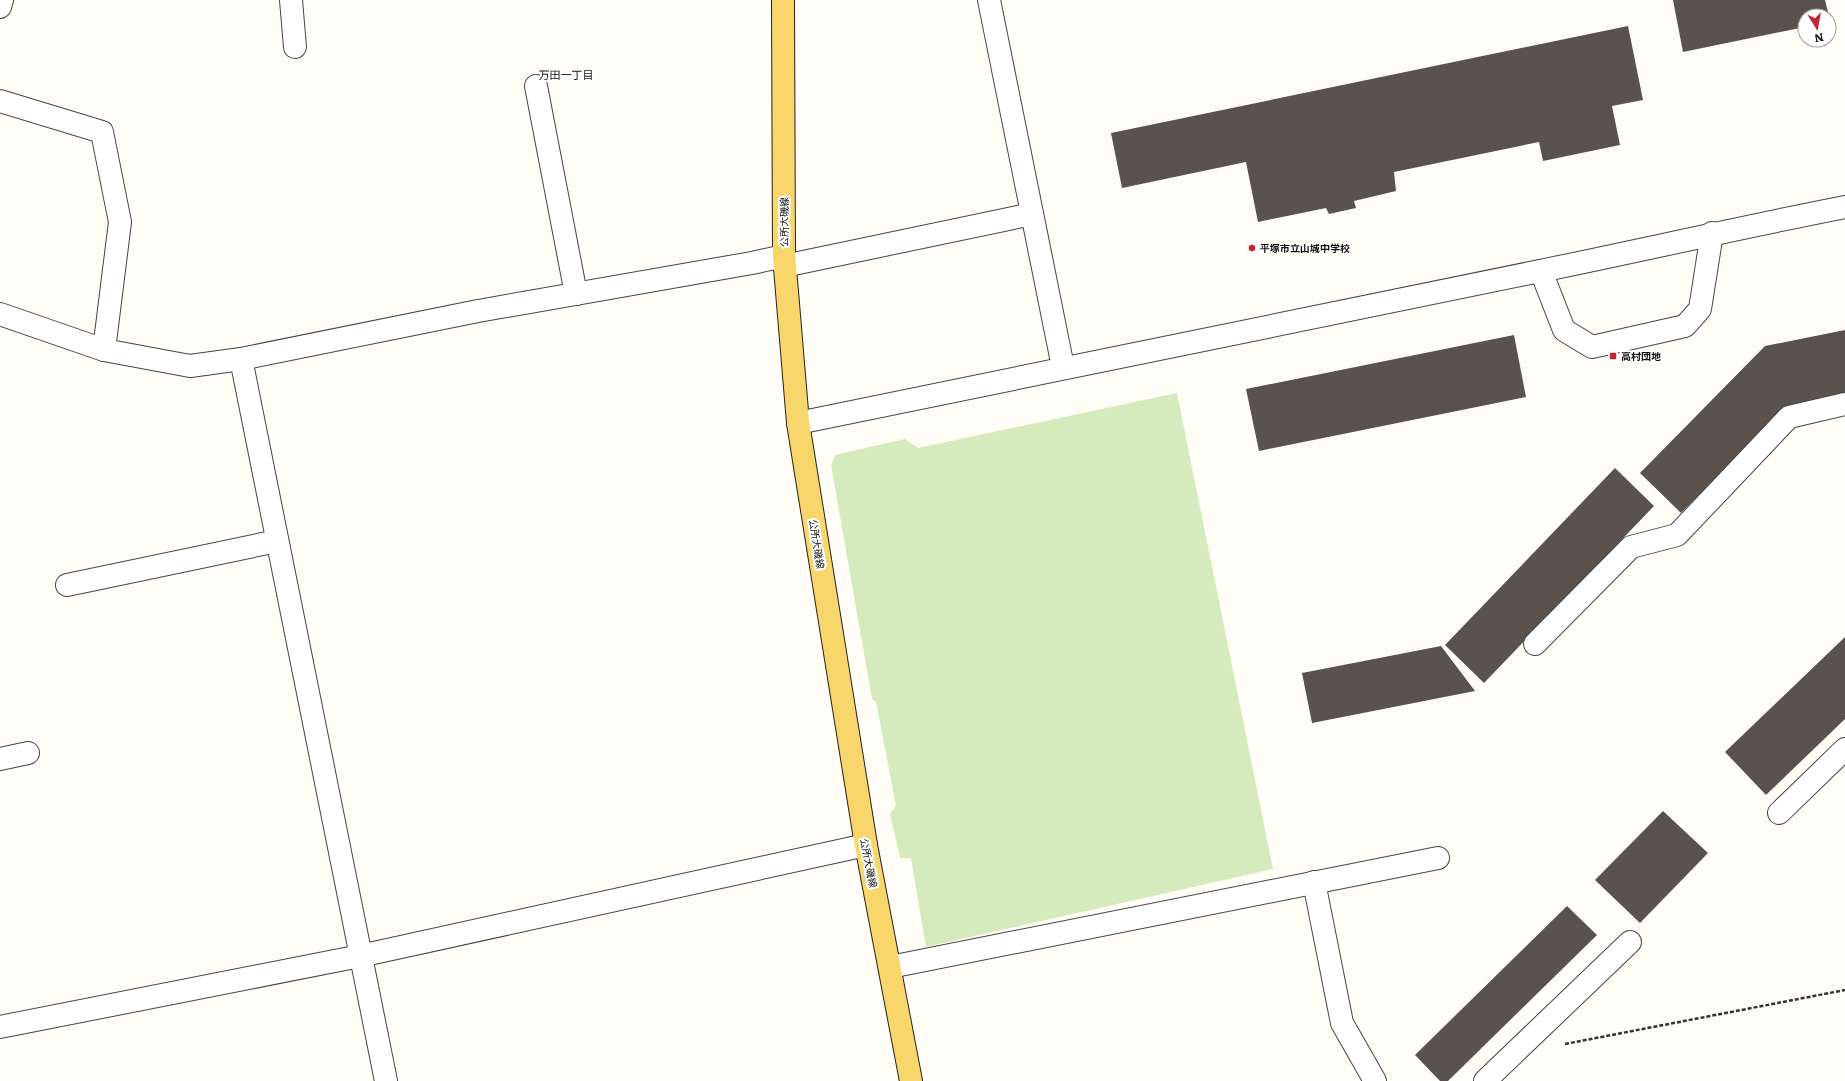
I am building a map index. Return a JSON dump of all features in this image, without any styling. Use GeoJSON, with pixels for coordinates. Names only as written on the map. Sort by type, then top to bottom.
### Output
{"type":"FeatureCollection","features":[{"type":"Feature","properties":{"kind":"main road","name":"公所大磯線"},"geometry":{"type":"LineString","coordinates":[[783,0],[784,261],[798,423],[866,846],[911,1081]]}},
{"type":"Feature","properties":{"kind":"street"},"geometry":{"type":"LineString","coordinates":[[0,7],[2,0]]}},
{"type":"Feature","properties":{"kind":"street"},"geometry":{"type":"LineString","coordinates":[[291,0],[295,47]]}},
{"type":"Feature","properties":{"kind":"street"},"geometry":{"type":"LineString","coordinates":[[989,0],[1063,367]]}},
{"type":"Feature","properties":{"kind":"street"},"geometry":{"type":"LineString","coordinates":[[536,86],[576,294]]}},
{"type":"Feature","properties":{"kind":"street"},"geometry":{"type":"LineString","coordinates":[[0,101],[102,132],[120,222],[104,350]]}},
{"type":"Feature","properties":{"kind":"street"},"geometry":{"type":"LineString","coordinates":[[798,423],[1063,367],[1541,271],[1712,233],[1845,207]]}},
{"type":"Feature","properties":{"kind":"street"},"geometry":{"type":"LineString","coordinates":[[0,314],[104,350],[190,366],[241,360],[478,311],[752,263],[784,261],[1032,214]]}},
{"type":"Feature","properties":{"kind":"street"},"geometry":{"type":"LineString","coordinates":[[1541,271],[1564,330],[1592,347],[1685,326],[1700,309],[1712,233]]}},
{"type":"Feature","properties":{"kind":"street"},"geometry":{"type":"LineString","coordinates":[[241,360],[386,1081]]}},
{"type":"Feature","properties":{"kind":"street"},"geometry":{"type":"LineString","coordinates":[[1535,644],[1631,547],[1677,535],[1789,417],[1845,404]]}},
{"type":"Feature","properties":{"kind":"street"},"geometry":{"type":"LineString","coordinates":[[67,585],[277,541]]}},
{"type":"Feature","properties":{"kind":"street"},"geometry":{"type":"LineString","coordinates":[[1779,813],[1845,749]]}},
{"type":"Feature","properties":{"kind":"street"},"geometry":{"type":"LineString","coordinates":[[0,758],[28,753]]}},
{"type":"Feature","properties":{"kind":"street"},"geometry":{"type":"LineString","coordinates":[[0,1027],[360,956],[866,846]]}},
{"type":"Feature","properties":{"kind":"street"},"geometry":{"type":"LineString","coordinates":[[890,967],[1438,858]]}},
{"type":"Feature","properties":{"kind":"street"},"geometry":{"type":"LineString","coordinates":[[1314,882],[1342,1023],[1375,1081]]}},
{"type":"Feature","properties":{"kind":"street"},"geometry":{"type":"LineString","coordinates":[[1485,1081],[1630,942]]}},
{"type":"Feature","properties":{"kind":"path"},"geometry":{"type":"LineString","coordinates":[[1559,1046],[1845,990]]}},
{"type":"Feature","properties":{"kind":"green space"},"geometry":{"type":"Polygon","coordinates":[[[1177,393],[1273,869],[926,947],[911,858],[900,858],[890,814],[896,806],[876,702],[872,699],[831,465],[835,455],[905,439],[918,448],[1177,393]]]}},
{"type":"Feature","properties":{"kind":"building"},"geometry":{"type":"Polygon","coordinates":[[[1673,0],[1825,0],[1827,8],[1797,8],[1797,29],[1683,52],[1673,0]]]}},
{"type":"Feature","properties":{"kind":"building"},"geometry":{"type":"Polygon","coordinates":[[[1628,26],[1643,100],[1612,106],[1620,145],[1543,161],[1539,142],[1394,172],[1396,191],[1354,201],[1356,208],[1329,214],[1326,208],[1258,222],[1246,162],[1122,188],[1111,133],[1628,26]]]}},
{"type":"Feature","properties":{"kind":"building"},"geometry":{"type":"Polygon","coordinates":[[[1845,330],[1845,398],[1783,410],[1681,513],[1640,473],[1765,346],[1845,330]]]}},
{"type":"Feature","properties":{"kind":"building"},"geometry":{"type":"Polygon","coordinates":[[[1514,335],[1526,397],[1259,451],[1246,389],[1514,335]]]}},
{"type":"Feature","properties":{"kind":"building"},"geometry":{"type":"Polygon","coordinates":[[[1615,468],[1654,506],[1484,683],[1445,645],[1615,468]]]}},
{"type":"Feature","properties":{"kind":"building"},"geometry":{"type":"Polygon","coordinates":[[[1845,637],[1845,719],[1766,795],[1725,752],[1845,637]]]}},
{"type":"Feature","properties":{"kind":"building"},"geometry":{"type":"Polygon","coordinates":[[[1441,646],[1475,691],[1312,723],[1302,673],[1441,646]]]}},
{"type":"Feature","properties":{"kind":"building"},"geometry":{"type":"Polygon","coordinates":[[[1663,811],[1708,853],[1640,923],[1595,880],[1663,811]]]}},
{"type":"Feature","properties":{"kind":"building"},"geometry":{"type":"Polygon","coordinates":[[[1567,906],[1597,935],[1448,1081],[1440,1081],[1415,1055],[1567,906]]]}},
{"type":"Feature","properties":{"kind":"place","name":"平塚市立山城中学校"},"geometry":{"type":"Point","coordinates":[1252,248]}},
{"type":"Feature","properties":{"kind":"place","name":"高村団地"},"geometry":{"type":"Point","coordinates":[1613,356]}},
{"type":"Feature","properties":{"kind":"district","name":"万田一丁目"},"geometry":{"type":"Point","coordinates":[566,75]}}]}
